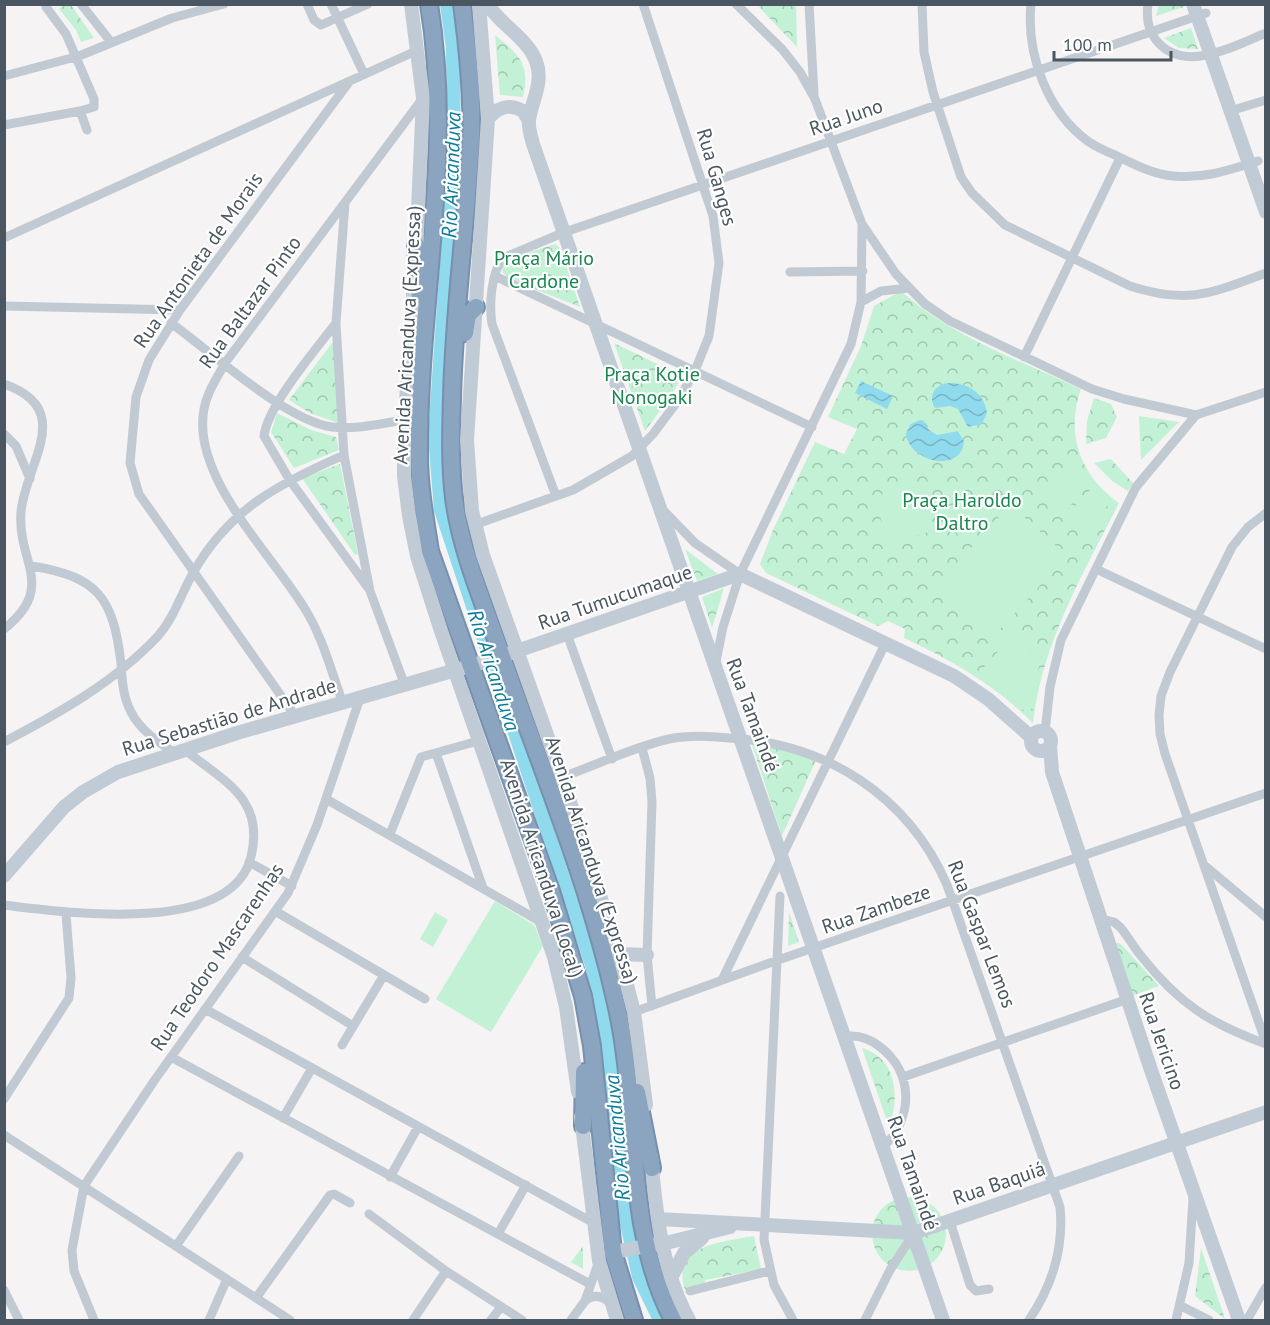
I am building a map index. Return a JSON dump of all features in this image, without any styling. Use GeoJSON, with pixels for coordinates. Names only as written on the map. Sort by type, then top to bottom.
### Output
{"type":"FeatureCollection","features":[{"type":"Feature","properties":{"kind":"highway","name":"Avenida Aricanduva (Expressa)"},"geometry":{"type":"LineString","coordinates":[[429,4],[435,40],[438,135],[419,456],[422,502],[430,550],[467,667],[569,944],[583,996],[592,1046],[610,1255],[634,1320]]}},
{"type":"Feature","properties":{"kind":"highway"},"geometry":{"type":"LineString","coordinates":[[451,435],[453,364],[471,136],[470,82],[462,4]]}},
{"type":"Feature","properties":{"kind":"highway"},"geometry":{"type":"LineString","coordinates":[[416,245],[424,363]]}},
{"type":"Feature","properties":{"kind":"highway"},"geometry":{"type":"LineString","coordinates":[[451,435],[466,320],[470,310],[476,307]]}},
{"type":"Feature","properties":{"kind":"highway","name":"Avenida Aricanduva (Expressa)"},"geometry":{"type":"LineString","coordinates":[[451,435],[452,473],[457,516],[466,550],[626,1012],[650,1249],[663,1302],[673,1320]]}},
{"type":"Feature","properties":{"kind":"highway"},"geometry":{"type":"LineString","coordinates":[[569,944],[584,1058],[583,1126]]}},
{"type":"Feature","properties":{"kind":"highway"},"geometry":{"type":"LineString","coordinates":[[626,1012],[630,1049],[652,1168]]}},
{"type":"Feature","properties":{"kind":"street"},"geometry":{"type":"LineString","coordinates":[[81,4],[111,42]]}},
{"type":"Feature","properties":{"kind":"street"},"geometry":{"type":"LineString","coordinates":[[4,76],[74,57],[204,6],[224,4]]}},
{"type":"Feature","properties":{"kind":"street"},"geometry":{"type":"LineString","coordinates":[[307,4],[319,24],[337,19],[369,4]]}},
{"type":"Feature","properties":{"kind":"street"},"geometry":{"type":"LineString","coordinates":[[331,4],[364,74]]}},
{"type":"Feature","properties":{"kind":"street","name":"Avenida Aricanduva (Local)"},"geometry":{"type":"LineString","coordinates":[[411,4],[423,98],[405,420],[404,476],[409,516],[417,556],[467,667],[478,741],[543,923],[566,1007],[583,1126],[592,1222],[610,1255],[611,1304],[617,1320]]}},
{"type":"Feature","properties":{"kind":"street"},"geometry":{"type":"LineString","coordinates":[[479,4],[488,119],[467,440],[474,525],[504,656],[562,777],[619,954],[626,1012]]}},
{"type":"Feature","properties":{"kind":"street"},"geometry":{"type":"LineString","coordinates":[[487,4],[496,18],[521,40],[536,63],[538,83],[529,121]]}},
{"type":"Feature","properties":{"kind":"street","name":"Rua Ganges"},"geometry":{"type":"LineString","coordinates":[[474,525],[589,483],[640,449],[668,415],[694,373],[709,336],[718,279],[716,229],[704,185],[643,4]]}},
{"type":"Feature","properties":{"kind":"street"},"geometry":{"type":"LineString","coordinates":[[736,4],[782,49],[815,99],[862,224],[878,249],[909,288],[950,321],[1092,389],[1124,399],[1196,415],[1266,392]]}},
{"type":"Feature","properties":{"kind":"street"},"geometry":{"type":"LineString","coordinates":[[809,4],[808,29],[815,99]]}},
{"type":"Feature","properties":{"kind":"street"},"geometry":{"type":"LineString","coordinates":[[922,4],[924,52],[937,105],[961,177],[981,205],[1005,225],[1130,286],[1173,297],[1208,293],[1266,273]]}},
{"type":"Feature","properties":{"kind":"street"},"geometry":{"type":"LineString","coordinates":[[1031,4],[1031,34],[1039,69],[1049,94],[1068,123],[1088,141],[1158,174],[1186,177],[1215,175],[1253,163]]}},
{"type":"Feature","properties":{"kind":"street"},"geometry":{"type":"LineString","coordinates":[[1148,4],[1150,32],[1160,45],[1177,56],[1195,57],[1215,52],[1266,33]]}},
{"type":"Feature","properties":{"kind":"street"},"geometry":{"type":"LineString","coordinates":[[4,125],[91,109],[95,104],[61,25],[45,5]]}},
{"type":"Feature","properties":{"kind":"street"},"geometry":{"type":"LineString","coordinates":[[1200,9],[1253,163],[1266,212]]}},
{"type":"Feature","properties":{"kind":"street","name":"Rua Juno"},"geometry":{"type":"LineString","coordinates":[[495,276],[500,260],[565,232],[1150,32],[1200,9]]}},
{"type":"Feature","properties":{"kind":"street"},"geometry":{"type":"LineString","coordinates":[[4,238],[418,50]]}},
{"type":"Feature","properties":{"kind":"street","name":"Rua Antonieta de Morais"},"geometry":{"type":"LineString","coordinates":[[296,717],[142,500],[130,463],[139,381],[171,323],[349,82]]}},
{"type":"Feature","properties":{"kind":"street","name":"Rua Baltazar Pinto"},"geometry":{"type":"LineString","coordinates":[[343,703],[320,639],[305,609],[239,514],[215,475],[208,458],[202,428],[204,408],[209,391],[225,363],[423,98]]}},
{"type":"Feature","properties":{"kind":"street"},"geometry":{"type":"LineString","coordinates":[[1235,110],[1266,100]]}},
{"type":"Feature","properties":{"kind":"street"},"geometry":{"type":"LineString","coordinates":[[488,119],[500,108],[509,106],[523,111],[529,121]]}},
{"type":"Feature","properties":{"kind":"street"},"geometry":{"type":"LineString","coordinates":[[80,111],[87,130]]}},
{"type":"Feature","properties":{"kind":"street","name":"Rua Tamaindé"},"geometry":{"type":"LineString","coordinates":[[529,121],[533,144],[944,1320]]}},
{"type":"Feature","properties":{"kind":"street"},"geometry":{"type":"LineString","coordinates":[[1024,357],[1120,158]]}},
{"type":"Feature","properties":{"kind":"street"},"geometry":{"type":"LineString","coordinates":[[1253,163],[1266,184]]}},
{"type":"Feature","properties":{"kind":"street"},"geometry":{"type":"LineString","coordinates":[[345,201],[336,323],[344,455],[370,591],[404,683]]}},
{"type":"Feature","properties":{"kind":"street"},"geometry":{"type":"LineString","coordinates":[[716,666],[723,627],[740,574],[851,344],[861,302],[862,224]]}},
{"type":"Feature","properties":{"kind":"street"},"geometry":{"type":"LineString","coordinates":[[862,258],[878,249]]}},
{"type":"Feature","properties":{"kind":"street"},"geometry":{"type":"LineString","coordinates":[[790,272],[863,271]]}},
{"type":"Feature","properties":{"kind":"street"},"geometry":{"type":"LineString","coordinates":[[556,496],[492,324],[490,311],[495,276],[812,428]]}},
{"type":"Feature","properties":{"kind":"street"},"geometry":{"type":"LineString","coordinates":[[861,302],[881,291],[909,288]]}},
{"type":"Feature","properties":{"kind":"street"},"geometry":{"type":"LineString","coordinates":[[4,306],[180,310]]}},
{"type":"Feature","properties":{"kind":"street"},"geometry":{"type":"LineString","coordinates":[[171,323],[278,403],[302,417],[341,428],[405,420]]}},
{"type":"Feature","properties":{"kind":"street"},"geometry":{"type":"LineString","coordinates":[[336,323],[278,403],[266,424],[264,436],[289,479],[370,591]]}},
{"type":"Feature","properties":{"kind":"street"},"geometry":{"type":"LineString","coordinates":[[4,629],[26,606],[32,592],[32,566],[24,546],[20,523],[25,492],[42,444],[41,414],[33,400],[6,387]]}},
{"type":"Feature","properties":{"kind":"street"},"geometry":{"type":"LineString","coordinates":[[1045,732],[1038,731],[1031,738],[1031,744],[1044,749],[1051,740],[1045,732],[1050,687],[1061,640],[1136,487],[1196,415]]}},
{"type":"Feature","properties":{"kind":"street"},"geometry":{"type":"LineString","coordinates":[[4,434],[16,446],[30,479]]}},
{"type":"Feature","properties":{"kind":"street"},"geometry":{"type":"LineString","coordinates":[[4,742],[68,707],[121,669],[164,628],[193,573],[239,514],[289,479],[344,455]]}},
{"type":"Feature","properties":{"kind":"street"},"geometry":{"type":"LineString","coordinates":[[660,508],[695,543],[740,574],[954,676],[976,690],[1031,738]]}},
{"type":"Feature","properties":{"kind":"street"},"geometry":{"type":"LineString","coordinates":[[1266,513],[1248,527],[1232,547],[1197,616],[1161,696],[1159,715],[1160,734],[1165,754],[1266,1044]]}},
{"type":"Feature","properties":{"kind":"street"},"geometry":{"type":"LineString","coordinates":[[4,906],[66,914],[124,916],[203,903],[236,882],[249,862],[255,832],[251,810],[241,796],[180,752],[156,741],[131,712],[123,688],[115,621],[99,593],[72,576],[32,566]]}},
{"type":"Feature","properties":{"kind":"street"},"geometry":{"type":"LineString","coordinates":[[1096,569],[1266,648]]}},
{"type":"Feature","properties":{"kind":"street","name":"Rua Tumucumaque"},"geometry":{"type":"LineString","coordinates":[[504,656],[740,574]]}},
{"type":"Feature","properties":{"kind":"street"},"geometry":{"type":"LineString","coordinates":[[567,634],[612,759]]}},
{"type":"Feature","properties":{"kind":"street"},"geometry":{"type":"LineString","coordinates":[[722,980],[885,644]]}},
{"type":"Feature","properties":{"kind":"street","name":"Rua Sebastião de Andrade"},"geometry":{"type":"LineString","coordinates":[[4,876],[48,822],[83,792],[118,772],[404,683],[504,656]]}},
{"type":"Feature","properties":{"kind":"street","name":"Rua Teodoro Mascarenhas"},"geometry":{"type":"LineString","coordinates":[[84,1186],[291,886],[326,799],[360,698]]}},
{"type":"Feature","properties":{"kind":"street","name":"Rua Gaspar Lemos"},"geometry":{"type":"LineString","coordinates":[[562,777],[642,748],[682,737],[741,738],[786,746],[828,761],[869,784],[904,818],[933,858],[953,901],[1054,1185],[1061,1222],[1058,1252],[1047,1291],[1029,1320]]}},
{"type":"Feature","properties":{"kind":"street"},"geometry":{"type":"LineString","coordinates":[[390,834],[423,755],[478,741]]}},
{"type":"Feature","properties":{"kind":"street"},"geometry":{"type":"LineString","coordinates":[[642,748],[650,778],[652,833],[646,955],[652,1005]]}},
{"type":"Feature","properties":{"kind":"street","name":"Rua Jericino"},"geometry":{"type":"LineString","coordinates":[[1044,749],[1176,1142],[1239,1320]]}},
{"type":"Feature","properties":{"kind":"street"},"geometry":{"type":"LineString","coordinates":[[436,753],[483,888]]}},
{"type":"Feature","properties":{"kind":"street","name":"Rua Zambeze"},"geometry":{"type":"LineString","coordinates":[[626,1012],[1266,793]]}},
{"type":"Feature","properties":{"kind":"street"},"geometry":{"type":"LineString","coordinates":[[326,799],[543,923]]}},
{"type":"Feature","properties":{"kind":"street"},"geometry":{"type":"LineString","coordinates":[[249,862],[291,886]]}},
{"type":"Feature","properties":{"kind":"street"},"geometry":{"type":"LineString","coordinates":[[1203,863],[1266,917]]}},
{"type":"Feature","properties":{"kind":"street"},"geometry":{"type":"LineString","coordinates":[[780,896],[765,1226],[769,1271],[780,1301],[791,1320]]}},
{"type":"Feature","properties":{"kind":"street"},"geometry":{"type":"LineString","coordinates":[[275,911],[425,999]]}},
{"type":"Feature","properties":{"kind":"street"},"geometry":{"type":"LineString","coordinates":[[4,1099],[69,998],[71,978],[66,914]]}},
{"type":"Feature","properties":{"kind":"street"},"geometry":{"type":"LineString","coordinates":[[1102,919],[1114,922],[1170,989],[1198,1013],[1217,1025],[1266,1044]]}},
{"type":"Feature","properties":{"kind":"street"},"geometry":{"type":"LineString","coordinates":[[1107,937],[1120,937],[1130,941]]}},
{"type":"Feature","properties":{"kind":"street"},"geometry":{"type":"LineString","coordinates":[[619,954],[646,955]]}},
{"type":"Feature","properties":{"kind":"street"},"geometry":{"type":"LineString","coordinates":[[242,957],[353,1026]]}},
{"type":"Feature","properties":{"kind":"street"},"geometry":{"type":"LineString","coordinates":[[342,1045],[384,975]]}},
{"type":"Feature","properties":{"kind":"street"},"geometry":{"type":"LineString","coordinates":[[903,1077],[1128,999]]}},
{"type":"Feature","properties":{"kind":"street"},"geometry":{"type":"LineString","coordinates":[[205,1009],[592,1222]]}},
{"type":"Feature","properties":{"kind":"street"},"geometry":{"type":"LineString","coordinates":[[844,1037],[860,1036],[872,1041],[892,1058],[903,1077],[906,1095],[903,1120],[892,1139],[883,1147]]}},
{"type":"Feature","properties":{"kind":"street"},"geometry":{"type":"LineString","coordinates":[[171,1057],[590,1284]]}},
{"type":"Feature","properties":{"kind":"street"},"geometry":{"type":"LineString","coordinates":[[283,1118],[312,1068]]}},
{"type":"Feature","properties":{"kind":"street","name":"Rua Baquiá"},"geometry":{"type":"LineString","coordinates":[[658,1219],[914,1233],[1266,1112]]}},
{"type":"Feature","properties":{"kind":"street"},"geometry":{"type":"LineString","coordinates":[[390,1177],[418,1127]]}},
{"type":"Feature","properties":{"kind":"street"},"geometry":{"type":"LineString","coordinates":[[4,1135],[290,1320]]}},
{"type":"Feature","properties":{"kind":"street"},"geometry":{"type":"LineString","coordinates":[[176,1246],[239,1156]]}},
{"type":"Feature","properties":{"kind":"street"},"geometry":{"type":"LineString","coordinates":[[652,1168],[658,1219],[650,1249],[671,1278],[689,1320]]}},
{"type":"Feature","properties":{"kind":"street"},"geometry":{"type":"LineString","coordinates":[[498,1234],[526,1185]]}},
{"type":"Feature","properties":{"kind":"street"},"geometry":{"type":"LineString","coordinates":[[84,1186],[72,1250],[74,1271],[94,1320]]}},
{"type":"Feature","properties":{"kind":"street"},"geometry":{"type":"LineString","coordinates":[[1176,1320],[1189,1263],[1194,1192]]}},
{"type":"Feature","properties":{"kind":"street"},"geometry":{"type":"LineString","coordinates":[[256,1298],[331,1194],[350,1203]]}},
{"type":"Feature","properties":{"kind":"street"},"geometry":{"type":"LineString","coordinates":[[369,1214],[446,1271],[522,1320]]}},
{"type":"Feature","properties":{"kind":"street"},"geometry":{"type":"LineString","coordinates":[[950,1221],[970,1286],[976,1291],[989,1289]]}},
{"type":"Feature","properties":{"kind":"street","name":"Rua Baquiá"},"geometry":{"type":"LineString","coordinates":[[610,1255],[650,1249],[735,1225]]}},
{"type":"Feature","properties":{"kind":"street"},"geometry":{"type":"LineString","coordinates":[[865,1320],[890,1270],[914,1233]]}},
{"type":"Feature","properties":{"kind":"street"},"geometry":{"type":"LineString","coordinates":[[671,1278],[684,1252],[709,1234]]}},
{"type":"Feature","properties":{"kind":"street"},"geometry":{"type":"LineString","coordinates":[[585,1301],[590,1284],[610,1255]]}},
{"type":"Feature","properties":{"kind":"street"},"geometry":{"type":"LineString","coordinates":[[413,1320],[446,1271]]}},
{"type":"Feature","properties":{"kind":"street"},"geometry":{"type":"LineString","coordinates":[[690,1291],[769,1271]]}},
{"type":"Feature","properties":{"kind":"street"},"geometry":{"type":"LineString","coordinates":[[209,1320],[227,1279]]}},
{"type":"Feature","properties":{"kind":"street"},"geometry":{"type":"LineString","coordinates":[[1247,1320],[1266,1287]]}},
{"type":"Feature","properties":{"kind":"street"},"geometry":{"type":"LineString","coordinates":[[4,1290],[19,1320]]}},
{"type":"Feature","properties":{"kind":"street"},"geometry":{"type":"LineString","coordinates":[[571,1320],[591,1296],[599,1296],[611,1304]]}},
{"type":"Feature","properties":{"kind":"street"},"geometry":{"type":"LineString","coordinates":[[1181,1306],[1209,1320]]}},
{"type":"Feature","properties":{"kind":"street"},"geometry":{"type":"LineString","coordinates":[[491,1320],[501,1307]]}},
{"type":"Feature","properties":{"kind":"green space"},"geometry":{"type":"Polygon","coordinates":[[[63,5],[71,5],[94,38],[81,42],[76,30],[59,9],[63,5]]]}},
{"type":"Feature","properties":{"kind":"green space"},"geometry":{"type":"Polygon","coordinates":[[[796,5],[797,47],[759,7],[796,5]]]}},
{"type":"Feature","properties":{"kind":"green space"},"geometry":{"type":"Polygon","coordinates":[[[1159,5],[1183,5],[1184,7],[1156,16],[1159,5]]]}},
{"type":"Feature","properties":{"kind":"green space"},"geometry":{"type":"Polygon","coordinates":[[[1191,28],[1198,49],[1179,48],[1164,38],[1191,28]]]}},
{"type":"Feature","properties":{"kind":"green space"},"geometry":{"type":"Polygon","coordinates":[[[495,35],[521,61],[525,76],[523,97],[500,95],[495,35]]]}},
{"type":"Feature","properties":{"kind":"green space","name":"Praça Mário Cardone"},"geometry":{"type":"Polygon","coordinates":[[[555,244],[560,248],[580,307],[509,279],[503,273],[502,267],[509,259],[555,244]]]}},
{"type":"Feature","properties":{"kind":"green space","name":"Praça Haroldo Daltro"},"geometry":{"type":"Polygon","coordinates":[[[901,291],[920,307],[964,334],[1081,389],[1076,406],[1075,422],[1079,452],[1094,480],[1119,503],[1078,583],[1055,637],[1045,665],[1033,723],[1004,697],[973,675],[904,638],[905,629],[888,621],[878,626],[766,573],[760,564],[773,530],[815,442],[844,454],[857,429],[828,417],[861,346],[874,306],[901,291]]]}},
{"type":"Feature","properties":{"kind":"green space"},"geometry":{"type":"Polygon","coordinates":[[[334,343],[338,423],[310,413],[289,400],[334,343]]]}},
{"type":"Feature","properties":{"kind":"green space","name":"Praça Kotie Nonogaki"},"geometry":{"type":"Polygon","coordinates":[[[614,343],[682,376],[671,396],[645,431],[614,343]]]}},
{"type":"Feature","properties":{"kind":"green space"},"geometry":{"type":"Polygon","coordinates":[[[1094,398],[1111,404],[1117,417],[1106,438],[1086,444],[1087,421],[1094,398]]]}},
{"type":"Feature","properties":{"kind":"green space"},"geometry":{"type":"Polygon","coordinates":[[[277,413],[311,430],[336,437],[339,450],[294,468],[271,432],[277,413]]]}},
{"type":"Feature","properties":{"kind":"green space"},"geometry":{"type":"Polygon","coordinates":[[[1139,416],[1179,422],[1141,460],[1139,416]]]}},
{"type":"Feature","properties":{"kind":"green space"},"geometry":{"type":"Polygon","coordinates":[[[1111,459],[1133,483],[1128,491],[1112,481],[1094,463],[1111,459]]]}},
{"type":"Feature","properties":{"kind":"green space"},"geometry":{"type":"Polygon","coordinates":[[[340,464],[358,554],[355,555],[302,478],[340,464]]]}},
{"type":"Feature","properties":{"kind":"green space"},"geometry":{"type":"Polygon","coordinates":[[[1069,468],[1088,486],[1063,514],[1043,496],[1069,468]]]}},
{"type":"Feature","properties":{"kind":"green space"},"geometry":{"type":"Polygon","coordinates":[[[911,484],[915,494],[921,492],[931,519],[925,521],[928,532],[889,545],[874,497],[911,484]]]}},
{"type":"Feature","properties":{"kind":"green space"},"geometry":{"type":"Polygon","coordinates":[[[1091,489],[1108,505],[1083,533],[1065,517],[1091,489]]]}},
{"type":"Feature","properties":{"kind":"green space"},"geometry":{"type":"Polygon","coordinates":[[[1010,504],[1067,556],[991,639],[936,588],[1010,504]]]}},
{"type":"Feature","properties":{"kind":"green space"},"geometry":{"type":"Polygon","coordinates":[[[685,549],[718,574],[697,581],[685,549]]]}},
{"type":"Feature","properties":{"kind":"green space"},"geometry":{"type":"Polygon","coordinates":[[[724,588],[712,628],[702,597],[724,588]]]}},
{"type":"Feature","properties":{"kind":"green space"},"geometry":{"type":"Polygon","coordinates":[[[1012,635],[1017,635],[1027,645],[1025,648],[1040,661],[1031,712],[1028,714],[979,673],[1012,635]]]}},
{"type":"Feature","properties":{"kind":"green space"},"geometry":{"type":"Polygon","coordinates":[[[752,745],[784,748],[816,760],[782,836],[752,745]]]}},
{"type":"Feature","properties":{"kind":"green space"},"geometry":{"type":"Polygon","coordinates":[[[495,901],[534,925],[543,946],[491,1032],[436,999],[495,901]]]}},
{"type":"Feature","properties":{"kind":"green space"},"geometry":{"type":"Polygon","coordinates":[[[435,912],[448,920],[433,947],[420,939],[435,912]]]}},
{"type":"Feature","properties":{"kind":"green space"},"geometry":{"type":"Polygon","coordinates":[[[789,912],[799,942],[788,946],[789,912]]]}},
{"type":"Feature","properties":{"kind":"green space"},"geometry":{"type":"Polygon","coordinates":[[[1118,943],[1159,986],[1131,996],[1116,944],[1118,943]]]}},
{"type":"Feature","properties":{"kind":"green space"},"geometry":{"type":"Polygon","coordinates":[[[862,1048],[883,1060],[893,1080],[894,1104],[889,1127],[862,1048]]]}},
{"type":"Feature","properties":{"kind":"green space"},"geometry":{"type":"Polygon","coordinates":[[[909,1197],[923,1200],[935,1208],[943,1220],[946,1234],[943,1248],[935,1260],[923,1268],[909,1271],[895,1268],[883,1260],[875,1248],[872,1234],[875,1220],[883,1208],[895,1200],[909,1197]]]}},
{"type":"Feature","properties":{"kind":"green space"},"geometry":{"type":"Polygon","coordinates":[[[754,1236],[761,1269],[706,1280],[703,1285],[685,1290],[682,1275],[685,1263],[692,1254],[728,1240],[754,1236]]]}},
{"type":"Feature","properties":{"kind":"green space"},"geometry":{"type":"Polygon","coordinates":[[[583,1246],[583,1269],[571,1262],[583,1246]]]}},
{"type":"Feature","properties":{"kind":"green space"},"geometry":{"type":"Polygon","coordinates":[[[1201,1248],[1225,1319],[1195,1296],[1201,1248]]]}},
{"type":"Feature","properties":{"kind":"water"},"geometry":{"type":"Polygon","coordinates":[[[861,381],[893,396],[887,409],[855,393],[861,381]]]}},
{"type":"Feature","properties":{"kind":"water"},"geometry":{"type":"Polygon","coordinates":[[[947,383],[961,384],[978,394],[987,413],[982,424],[968,427],[958,409],[950,406],[935,408],[932,396],[939,386],[947,383]]]}},
{"type":"Feature","properties":{"kind":"water"},"geometry":{"type":"Polygon","coordinates":[[[920,420],[924,421],[929,430],[937,435],[958,431],[964,442],[961,452],[945,461],[924,457],[915,451],[906,433],[911,424],[920,420]]]}},
{"type":"Feature","properties":{"kind":"waterway","name":"Rio Aricanduva"},"geometry":{"type":"LineString","coordinates":[[447,4],[453,48],[454,160],[435,436],[441,510],[592,965],[609,1050],[622,1202],[639,1277],[660,1320]]}}]}
